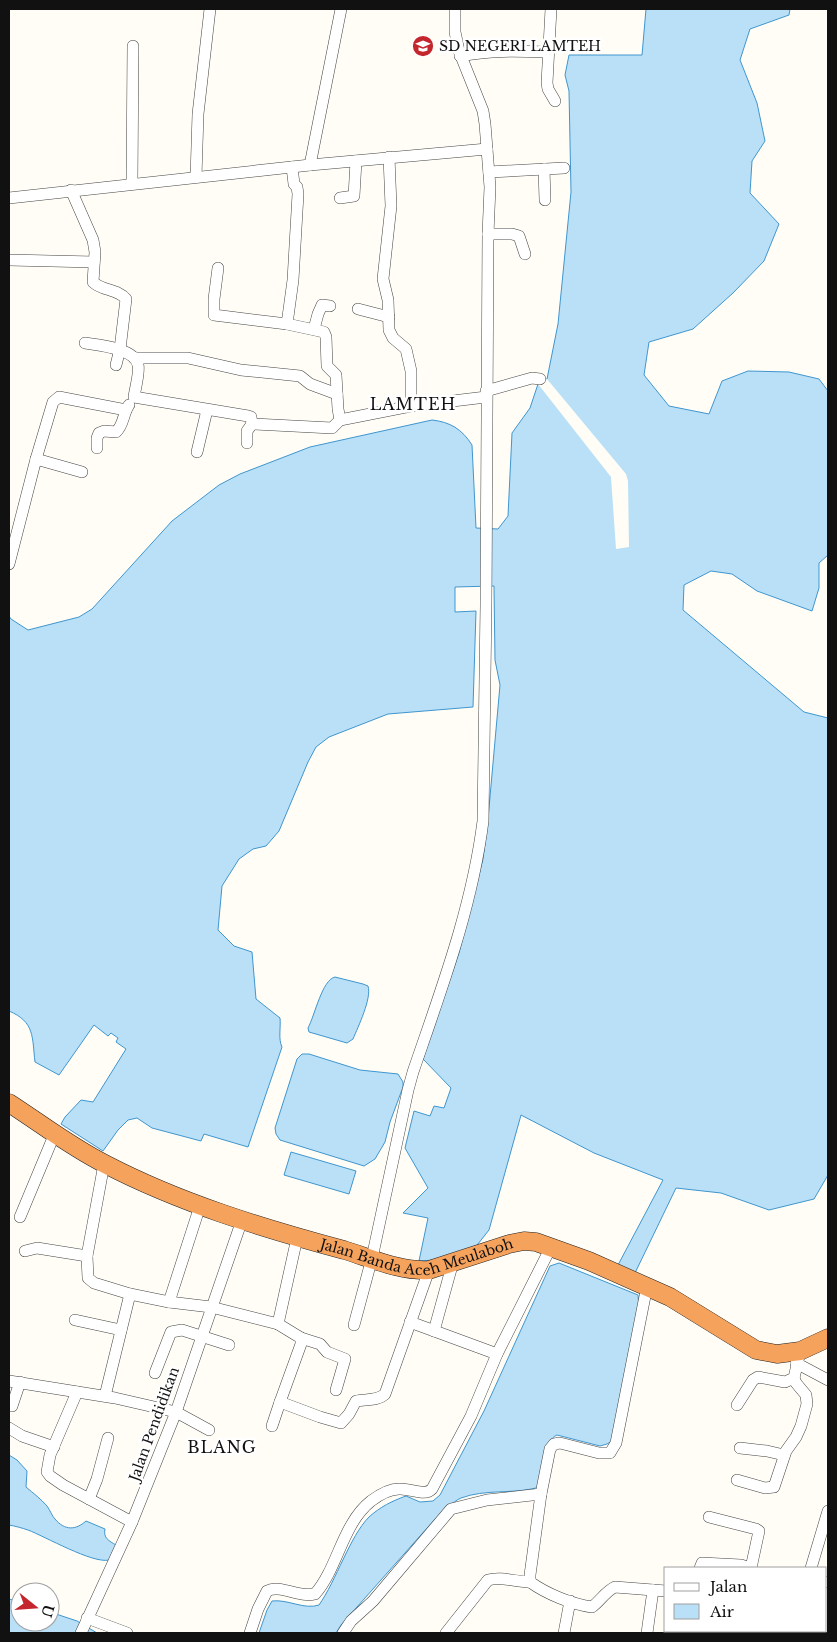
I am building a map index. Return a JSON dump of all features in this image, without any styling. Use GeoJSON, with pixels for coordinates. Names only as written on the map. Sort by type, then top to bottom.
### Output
{"type":"FeatureCollection","features":[{"type":"Feature","properties":{"kind":"highway","name":"Jalan Banda Aceh Meulaboh"},"geometry":{"type":"LineString","coordinates":[[9,1102],[104,1164],[157,1190],[297,1238],[403,1268],[429,1270],[524,1241],[536,1242],[608,1269],[670,1297],[756,1350],[798,1357],[828,1338]]}},
{"type":"Feature","properties":{"kind":"street"},"geometry":{"type":"LineString","coordinates":[[196,177],[198,114],[210,9]]}},
{"type":"Feature","properties":{"kind":"street"},"geometry":{"type":"LineString","coordinates":[[310,165],[341,9]]}},
{"type":"Feature","properties":{"kind":"street"},"geometry":{"type":"LineString","coordinates":[[354,1325],[372,1258],[410,1081],[458,939],[479,853],[483,822],[489,172],[485,124],[482,111],[460,56],[455,32],[455,9]]}},
{"type":"Feature","properties":{"kind":"street"},"geometry":{"type":"LineString","coordinates":[[551,9],[547,84],[554,101]]}},
{"type":"Feature","properties":{"kind":"street"},"geometry":{"type":"LineString","coordinates":[[132,183],[133,46]]}},
{"type":"Feature","properties":{"kind":"street"},"geometry":{"type":"LineString","coordinates":[[460,56],[506,50],[548,52]]}},
{"type":"Feature","properties":{"kind":"street"},"geometry":{"type":"LineString","coordinates":[[9,198],[132,183],[487,149]]}},
{"type":"Feature","properties":{"kind":"street"},"geometry":{"type":"LineString","coordinates":[[389,157],[391,206],[383,279],[388,300],[389,330],[393,338],[406,349],[411,371],[411,406]]}},
{"type":"Feature","properties":{"kind":"street"},"geometry":{"type":"LineString","coordinates":[[340,198],[354,196],[356,161]]}},
{"type":"Feature","properties":{"kind":"street"},"geometry":{"type":"LineString","coordinates":[[287,324],[293,280],[298,194],[297,187],[294,184],[292,167]]}},
{"type":"Feature","properties":{"kind":"street"},"geometry":{"type":"LineString","coordinates":[[489,172],[564,168]]}},
{"type":"Feature","properties":{"kind":"street"},"geometry":{"type":"LineString","coordinates":[[544,169],[545,200]]}},
{"type":"Feature","properties":{"kind":"street"},"geometry":{"type":"LineString","coordinates":[[72,190],[93,240],[95,252],[93,282],[98,287],[122,294],[126,299],[120,349],[116,365]]}},
{"type":"Feature","properties":{"kind":"street"},"geometry":{"type":"LineString","coordinates":[[488,234],[512,234],[519,236],[525,254]]}},
{"type":"Feature","properties":{"kind":"street"},"geometry":{"type":"LineString","coordinates":[[9,260],[94,262]]}},
{"type":"Feature","properties":{"kind":"street"},"geometry":{"type":"LineString","coordinates":[[218,268],[214,316],[287,324],[323,331],[326,335],[327,366],[336,375],[340,420]]}},
{"type":"Feature","properties":{"kind":"street"},"geometry":{"type":"LineString","coordinates":[[314,329],[322,305],[330,306]]}},
{"type":"Feature","properties":{"kind":"street"},"geometry":{"type":"LineString","coordinates":[[358,309],[389,317]]}},
{"type":"Feature","properties":{"kind":"street"},"geometry":{"type":"LineString","coordinates":[[85,343],[120,349],[134,358],[138,365],[134,397],[126,410],[121,425],[116,432],[99,433],[97,448]]}},
{"type":"Feature","properties":{"kind":"street"},"geometry":{"type":"LineString","coordinates":[[134,358],[188,358],[241,370],[300,376],[310,384],[337,394]]}},
{"type":"Feature","properties":{"kind":"street"},"geometry":{"type":"LineString","coordinates":[[252,424],[327,428],[335,426],[340,420],[486,394],[532,378],[540,379]]}},
{"type":"Feature","properties":{"kind":"street"},"geometry":{"type":"LineString","coordinates":[[134,397],[251,417],[252,424],[247,430],[247,442]]}},
{"type":"Feature","properties":{"kind":"street"},"geometry":{"type":"LineString","coordinates":[[9,564],[53,402],[56,399],[64,398],[126,410]]}},
{"type":"Feature","properties":{"kind":"street"},"geometry":{"type":"LineString","coordinates":[[196,452],[207,410]]}},
{"type":"Feature","properties":{"kind":"street"},"geometry":{"type":"LineString","coordinates":[[36,459],[82,472]]}},
{"type":"Feature","properties":{"kind":"street"},"geometry":{"type":"LineString","coordinates":[[20,1217],[55,1133]]}},
{"type":"Feature","properties":{"kind":"street"},"geometry":{"type":"LineString","coordinates":[[104,1164],[87,1256],[88,1278],[94,1283],[130,1294],[168,1302],[211,1307],[278,1324],[301,1338],[320,1344],[327,1352],[345,1359],[336,1390]]}},
{"type":"Feature","properties":{"kind":"street"},"geometry":{"type":"LineString","coordinates":[[168,1302],[200,1206]]}},
{"type":"Feature","properties":{"kind":"street","name":"Jalan Pendidikan"},"geometry":{"type":"LineString","coordinates":[[81,1633],[132,1522],[176,1412],[242,1220]]}},
{"type":"Feature","properties":{"kind":"street"},"geometry":{"type":"LineString","coordinates":[[278,1324],[297,1238]]}},
{"type":"Feature","properties":{"kind":"street"},"geometry":{"type":"LineString","coordinates":[[250,1633],[266,1591],[274,1589],[301,1595],[315,1594],[324,1580],[348,1530],[371,1501],[392,1489],[412,1489],[429,1493],[471,1416],[497,1354],[550,1246]]}},
{"type":"Feature","properties":{"kind":"street"},"geometry":{"type":"LineString","coordinates":[[25,1251],[37,1248],[87,1256]]}},
{"type":"Feature","properties":{"kind":"street"},"geometry":{"type":"LineString","coordinates":[[434,1331],[453,1262]]}},
{"type":"Feature","properties":{"kind":"street"},"geometry":{"type":"LineString","coordinates":[[280,1402],[341,1423],[356,1401],[382,1398],[429,1270]]}},
{"type":"Feature","properties":{"kind":"street"},"geometry":{"type":"LineString","coordinates":[[530,1582],[550,1449],[554,1444],[560,1443],[599,1453],[610,1453],[616,1443],[647,1286]]}},
{"type":"Feature","properties":{"kind":"street"},"geometry":{"type":"LineString","coordinates":[[105,1396],[130,1294]]}},
{"type":"Feature","properties":{"kind":"street"},"geometry":{"type":"LineString","coordinates":[[74,1320],[120,1330]]}},
{"type":"Feature","properties":{"kind":"street"},"geometry":{"type":"LineString","coordinates":[[410,1322],[497,1354]]}},
{"type":"Feature","properties":{"kind":"street"},"geometry":{"type":"LineString","coordinates":[[156,1373],[171,1332],[182,1330],[229,1345]]}},
{"type":"Feature","properties":{"kind":"street"},"geometry":{"type":"LineString","coordinates":[[272,1426],[301,1344],[301,1338]]}},
{"type":"Feature","properties":{"kind":"street"},"geometry":{"type":"LineString","coordinates":[[737,1480],[765,1488],[774,1487],[784,1455],[802,1426],[807,1404],[806,1395],[794,1378],[798,1357],[828,1380]]}},
{"type":"Feature","properties":{"kind":"street"},"geometry":{"type":"LineString","coordinates":[[737,1405],[753,1380],[758,1377],[785,1382],[794,1378]]}},
{"type":"Feature","properties":{"kind":"street"},"geometry":{"type":"LineString","coordinates":[[9,1406],[12,1406],[14,1381],[105,1396],[176,1412],[209,1430]]}},
{"type":"Feature","properties":{"kind":"street"},"geometry":{"type":"LineString","coordinates":[[77,1392],[50,1455],[47,1472],[63,1485],[132,1522]]}},
{"type":"Feature","properties":{"kind":"street"},"geometry":{"type":"LineString","coordinates":[[9,1428],[22,1436],[54,1447]]}},
{"type":"Feature","properties":{"kind":"street"},"geometry":{"type":"LineString","coordinates":[[89,1499],[97,1479],[108,1438]]}},
{"type":"Feature","properties":{"kind":"street"},"geometry":{"type":"LineString","coordinates":[[740,1448],[784,1455]]}},
{"type":"Feature","properties":{"kind":"street"},"geometry":{"type":"LineString","coordinates":[[343,1633],[351,1621],[373,1601],[451,1509],[487,1500],[542,1494]]}},
{"type":"Feature","properties":{"kind":"street"},"geometry":{"type":"LineString","coordinates":[[811,1567],[828,1510]]}},
{"type":"Feature","properties":{"kind":"street"},"geometry":{"type":"LineString","coordinates":[[709,1517],[759,1531],[751,1567]]}},
{"type":"Feature","properties":{"kind":"street"},"geometry":{"type":"LineString","coordinates":[[700,1567],[702,1563],[748,1567]]}},
{"type":"Feature","properties":{"kind":"street"},"geometry":{"type":"LineString","coordinates":[[446,1633],[488,1580],[496,1578],[515,1582],[530,1582],[570,1601],[592,1607],[610,1589],[615,1587],[664,1591]]}},
{"type":"Feature","properties":{"kind":"street"},"geometry":{"type":"LineString","coordinates":[[647,1633],[653,1590]]}},
{"type":"Feature","properties":{"kind":"street"},"geometry":{"type":"LineString","coordinates":[[564,1633],[570,1601]]}},
{"type":"Feature","properties":{"kind":"street"},"geometry":{"type":"LineString","coordinates":[[87,1620],[127,1633]]}},
{"type":"Feature","properties":{"kind":"water"},"geometry":{"type":"Polygon","coordinates":[[[646,9],[790,9],[789,15],[750,29],[740,60],[757,103],[765,141],[752,161],[750,193],[779,224],[764,261],[733,293],[693,329],[649,342],[644,375],[669,406],[709,414],[722,381],[748,371],[789,372],[819,379],[828,391],[828,555],[819,563],[819,588],[812,611],[757,591],[732,574],[711,571],[684,585],[683,610],[804,712],[828,718],[828,1175],[814,1199],[769,1210],[721,1193],[676,1188],[635,1273],[618,1265],[663,1180],[594,1153],[521,1115],[489,1230],[474,1249],[451,1259],[419,1261],[428,1218],[403,1213],[428,1188],[405,1148],[414,1111],[430,1116],[434,1106],[444,1108],[451,1088],[423,1059],[459,953],[483,859],[500,685],[495,660],[494,586],[455,587],[455,612],[476,611],[473,707],[388,714],[329,737],[316,747],[308,762],[279,831],[266,846],[253,849],[239,859],[222,886],[218,930],[234,946],[252,952],[256,999],[280,1018],[282,1047],[248,1147],[204,1134],[201,1141],[152,1128],[137,1118],[128,1120],[118,1130],[103,1151],[61,1124],[81,1100],[93,1102],[126,1049],[116,1042],[118,1038],[111,1033],[108,1036],[94,1025],[59,1075],[35,1062],[31,1031],[28,1025],[24,1020],[9,1011],[9,616],[28,630],[79,617],[92,609],[172,521],[219,485],[240,474],[310,447],[432,420],[444,422],[455,427],[472,445],[476,528],[498,529],[508,516],[512,433],[530,408],[538,384],[547,379],[558,324],[571,192],[569,91],[565,75],[569,55],[642,55],[646,9]]]}},
{"type":"Feature","properties":{"kind":"water"},"geometry":{"type":"Polygon","coordinates":[[[335,977],[368,986],[369,991],[364,1012],[353,1039],[347,1043],[309,1032],[308,1028],[326,984],[335,977]]]}},
{"type":"Feature","properties":{"kind":"water"},"geometry":{"type":"Polygon","coordinates":[[[302,1054],[309,1054],[360,1070],[398,1074],[403,1082],[385,1142],[375,1159],[364,1166],[280,1140],[276,1134],[275,1128],[297,1059],[302,1054]]]}},
{"type":"Feature","properties":{"kind":"water"},"geometry":{"type":"Polygon","coordinates":[[[291,1152],[356,1171],[349,1194],[284,1175],[291,1152]]]}},
{"type":"Feature","properties":{"kind":"water"},"geometry":{"type":"Polygon","coordinates":[[[559,1263],[638,1295],[639,1310],[612,1441],[600,1446],[557,1435],[546,1449],[539,1485],[536,1488],[479,1493],[454,1502],[436,1518],[336,1633],[259,1633],[272,1601],[284,1601],[308,1606],[319,1605],[356,1535],[373,1513],[406,1496],[420,1502],[433,1501],[440,1495],[484,1411],[550,1266],[559,1263]]]}},
{"type":"Feature","properties":{"kind":"water"},"geometry":{"type":"Polygon","coordinates":[[[9,1455],[17,1460],[27,1471],[26,1487],[45,1503],[59,1523],[70,1528],[86,1521],[105,1529],[106,1537],[116,1545],[109,1560],[92,1558],[28,1530],[9,1525],[9,1455]]]}},
{"type":"Feature","properties":{"kind":"water"},"geometry":{"type":"Polygon","coordinates":[[[9,1599],[10,1632],[60,1632],[60,1615],[77,1621],[97,1633],[9,1633],[9,1599]]]}},
{"type":"Feature","properties":{"kind":"pier"},"geometry":{"type":"Polygon","coordinates":[[[547,379],[626,474],[628,481],[629,547],[616,549],[611,477],[538,384],[547,379]]]}},
{"type":"Feature","properties":{"kind":"place","name":"SD NEGERI LAMTEH"},"geometry":{"type":"Point","coordinates":[423,46]}},
{"type":"Feature","properties":{"kind":"district","name":"LAMTEH"},"geometry":{"type":"Point","coordinates":[413,404]}},
{"type":"Feature","properties":{"kind":"district","name":"BLANG"},"geometry":{"type":"Point","coordinates":[222,1447]}}]}
